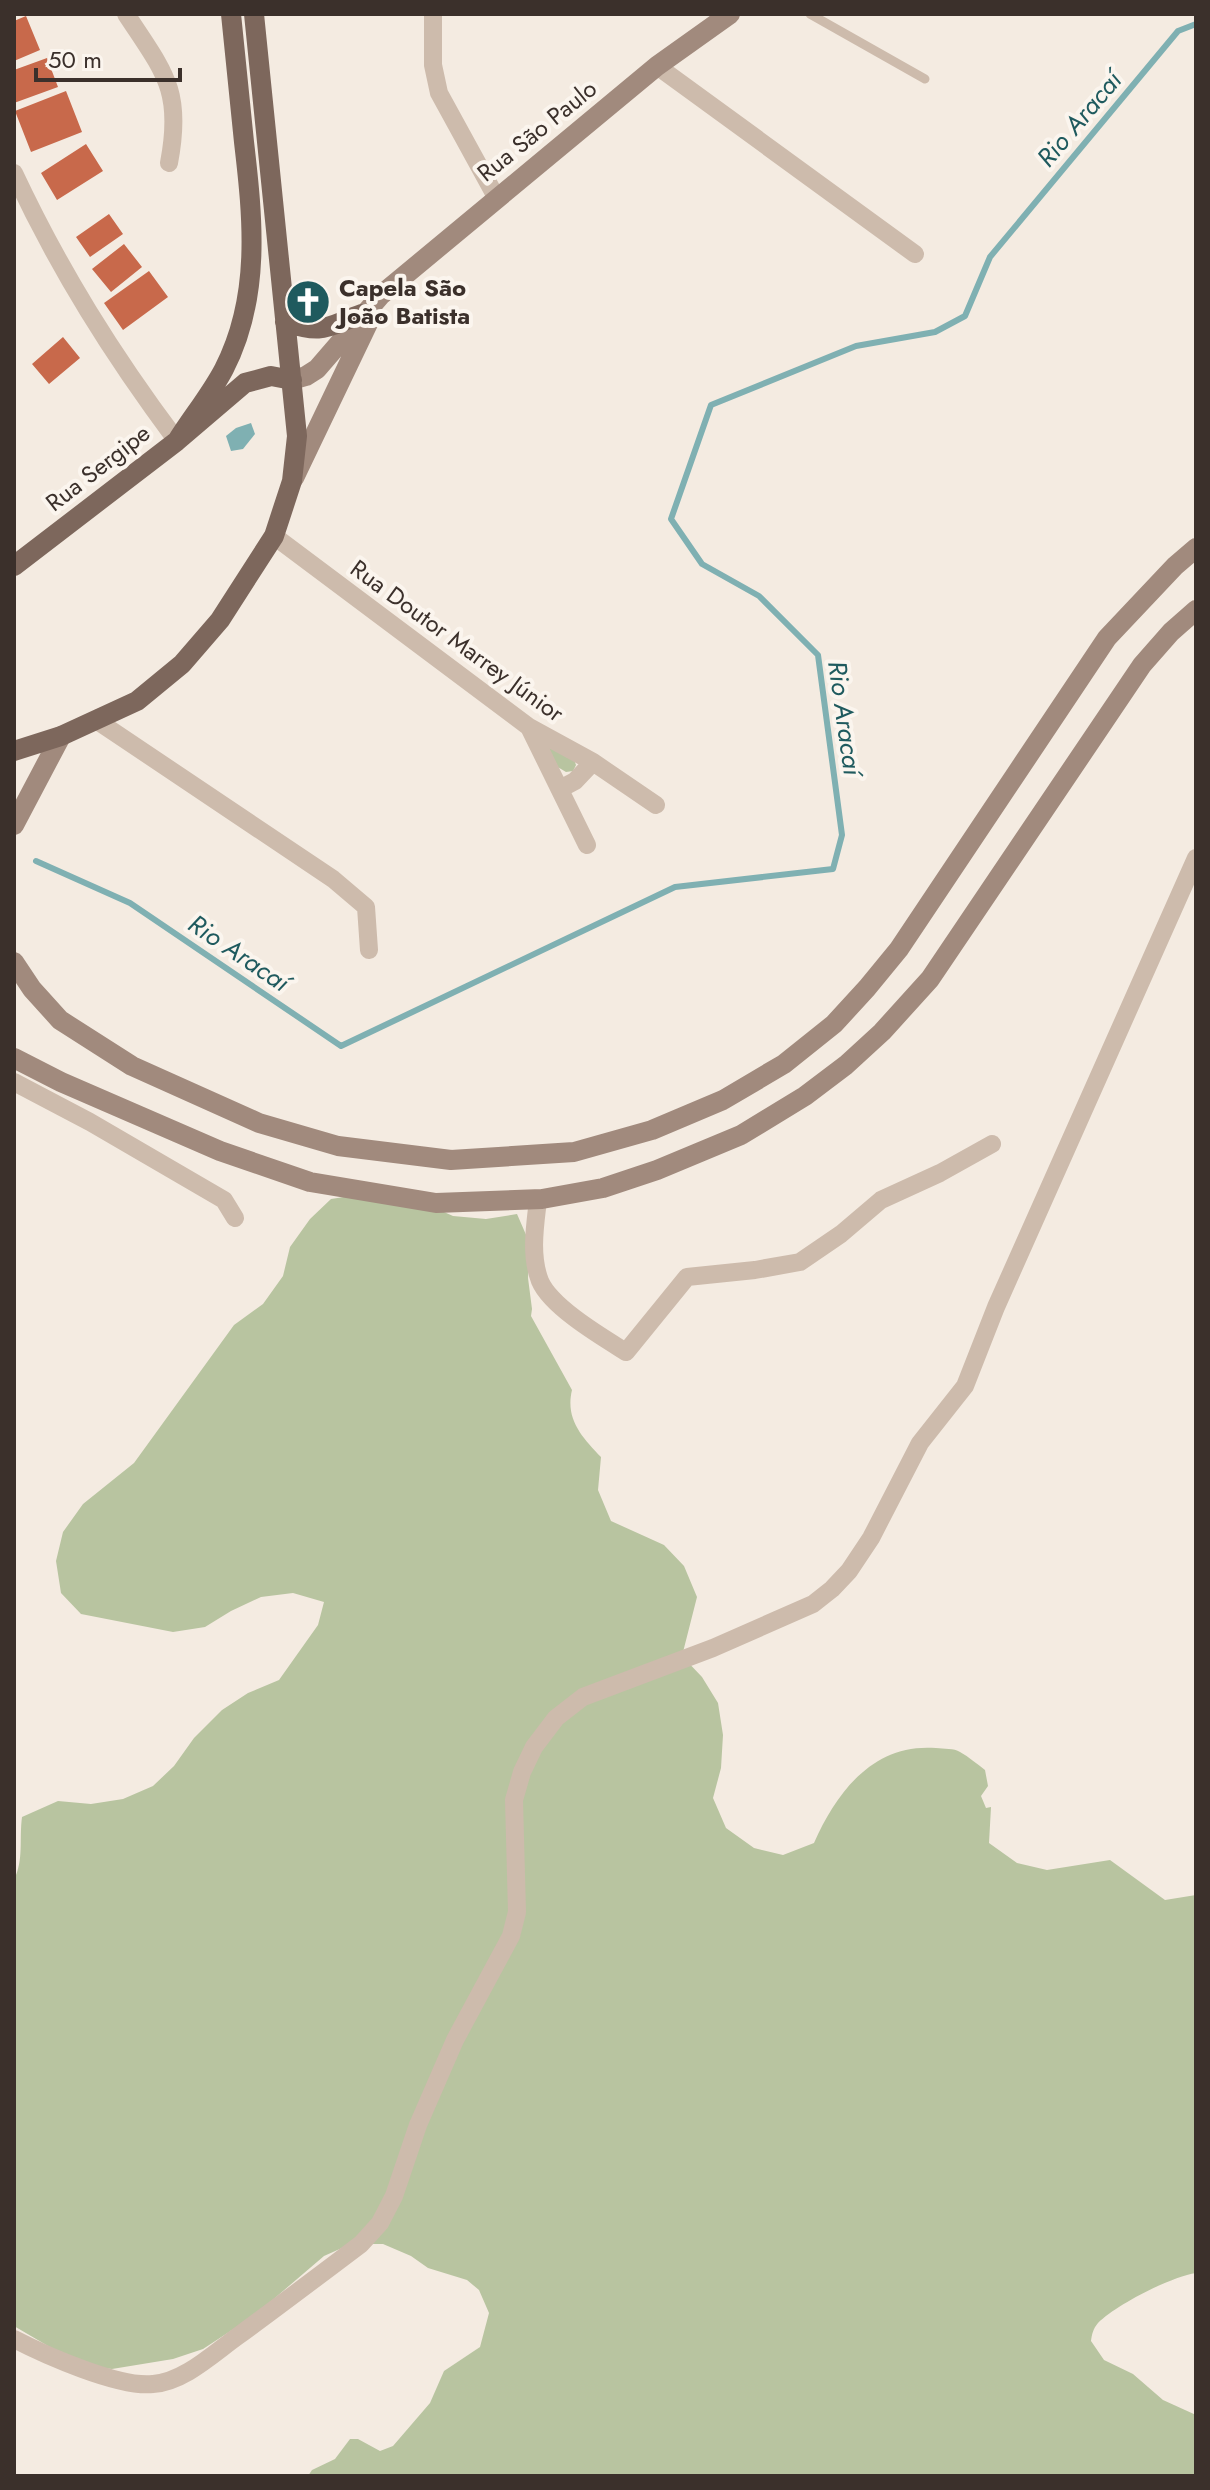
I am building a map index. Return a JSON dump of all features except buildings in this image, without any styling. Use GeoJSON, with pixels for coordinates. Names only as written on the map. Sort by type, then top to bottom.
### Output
{"type":"FeatureCollection","features":[{"type":"Feature","properties":{"kind":"main road"},"geometry":{"type":"LineString","coordinates":[[177,441],[223,369],[240,328],[250,288],[253,242],[251,203],[231,14]]}},
{"type":"Feature","properties":{"kind":"main road"},"geometry":{"type":"LineString","coordinates":[[254,14],[297,436],[292,481]]}},
{"type":"Feature","properties":{"kind":"main road","name":"Rua São Paulo"},"geometry":{"type":"LineString","coordinates":[[292,380],[317,369],[381,295],[496,197],[657,66],[730,14]]}},
{"type":"Feature","properties":{"kind":"main road"},"geometry":{"type":"LineString","coordinates":[[14,751],[61,736],[137,701],[182,664],[220,620],[274,536],[292,481],[381,295]]}},
{"type":"Feature","properties":{"kind":"main road"},"geometry":{"type":"LineString","coordinates":[[285,322],[318,330],[362,314]]}},
{"type":"Feature","properties":{"kind":"main road","name":"Rua Sergipe"},"geometry":{"type":"LineString","coordinates":[[14,566],[177,441],[245,383],[271,376],[292,380]]}},
{"type":"Feature","properties":{"kind":"main road"},"geometry":{"type":"LineString","coordinates":[[14,962],[32,989],[60,1020],[132,1066],[259,1123],[338,1146],[451,1160],[574,1152],[652,1130],[723,1100],[784,1064],[834,1024],[899,949],[1107,638],[1196,548]]}},
{"type":"Feature","properties":{"kind":"main road"},"geometry":{"type":"LineString","coordinates":[[14,1058],[61,1082],[220,1151],[310,1182],[436,1203],[538,1200],[603,1188],[741,1135],[805,1096],[882,1032],[930,979],[1142,665],[1171,632],[1196,610]]}},
{"type":"Feature","properties":{"kind":"main road"},"geometry":{"type":"LineString","coordinates":[[14,825],[61,736]]}},
{"type":"Feature","properties":{"kind":"street"},"geometry":{"type":"LineString","coordinates":[[126,14],[172,93],[176,116],[169,163]]}},
{"type":"Feature","properties":{"kind":"street"},"geometry":{"type":"LineString","coordinates":[[433,14],[433,65],[439,93],[496,197]]}},
{"type":"Feature","properties":{"kind":"street"},"geometry":{"type":"LineString","coordinates":[[657,66],[915,254]]}},
{"type":"Feature","properties":{"kind":"street"},"geometry":{"type":"LineString","coordinates":[[14,173],[81,303],[121,365],[177,441]]}},
{"type":"Feature","properties":{"kind":"street","name":"Rua Doutor Marrey Júnior"},"geometry":{"type":"LineString","coordinates":[[274,536],[529,727],[593,762],[656,805]]}},
{"type":"Feature","properties":{"kind":"street"},"geometry":{"type":"LineString","coordinates":[[96,720],[333,879],[366,907],[369,950]]}},
{"type":"Feature","properties":{"kind":"street"},"geometry":{"type":"LineString","coordinates":[[529,727],[587,845]]}},
{"type":"Feature","properties":{"kind":"street"},"geometry":{"type":"LineString","coordinates":[[560,789],[575,781],[593,762]]}},
{"type":"Feature","properties":{"kind":"street"},"geometry":{"type":"LineString","coordinates":[[14,2339],[55,2360],[123,2380],[153,2385],[177,2377],[207,2358],[349,2253],[380,2223],[394,2196],[418,2125],[455,2040],[511,1936],[517,1912],[514,1800],[522,1772],[534,1747],[556,1718],[583,1697],[713,1648],[813,1604],[849,1571],[871,1538],[920,1443],[965,1386],[996,1307],[1196,858]]}},
{"type":"Feature","properties":{"kind":"street"},"geometry":{"type":"LineString","coordinates":[[14,1082],[224,1200],[235,1218]]}},
{"type":"Feature","properties":{"kind":"street"},"geometry":{"type":"LineString","coordinates":[[538,1200],[533,1246],[540,1282],[570,1316],[626,1352],[687,1277],[800,1262],[841,1234],[881,1200],[940,1173],[992,1144]]}},
{"type":"Feature","properties":{"kind":"lane"},"geometry":{"type":"LineString","coordinates":[[810,14],[925,79]]}},
{"type":"Feature","properties":{"kind":"green space"},"geometry":{"type":"Polygon","coordinates":[[[545,740],[573,757],[576,765],[573,771],[566,772],[556,766],[545,740]]]}},
{"type":"Feature","properties":{"kind":"green space"},"geometry":{"type":"Polygon","coordinates":[[[363,1194],[426,1204],[453,1216],[486,1219],[517,1214],[530,1244],[528,1278],[531,1316],[572,1390],[573,1419],[601,1457],[598,1490],[611,1521],[664,1545],[684,1566],[697,1597],[682,1656],[702,1677],[718,1703],[723,1735],[721,1768],[713,1798],[726,1828],[754,1848],[783,1855],[814,1843],[846,1789],[876,1762],[894,1753],[914,1749],[952,1749],[985,1770],[988,1786],[981,1796],[986,1808],[991,1807],[989,1843],[1017,1863],[1047,1870],[1110,1860],[1165,1900],[1196,1895],[1196,2273],[1158,2286],[1117,2308],[1098,2323],[1091,2341],[1104,2360],[1133,2374],[1163,2400],[1196,2415],[1196,2476],[308,2476],[312,2470],[335,2459],[350,2439],[358,2439],[380,2451],[393,2446],[430,2403],[444,2371],[480,2347],[489,2313],[479,2290],[467,2280],[428,2268],[411,2256],[383,2244],[351,2244],[324,2256],[255,2315],[203,2349],[173,2359],[112,2369],[82,2366],[14,2326],[14,1880],[20,1857],[22,1817],[58,1801],[91,1804],[123,1799],[153,1786],[222,1710],[248,1693],[279,1680],[318,1625],[324,1602],[293,1593],[261,1597],[205,1627],[173,1632],[81,1614],[61,1593],[56,1561],[63,1532],[83,1504],[134,1463],[234,1325],[263,1304],[283,1276],[290,1247],[310,1219],[331,1199],[363,1194]]]}},
{"type":"Feature","properties":{"kind":"water"},"geometry":{"type":"Polygon","coordinates":[[[251,423],[255,434],[243,449],[231,451],[226,436],[236,428],[251,423]]]}},
{"type":"Feature","properties":{"kind":"waterway","name":"Rio Aracaí"},"geometry":{"type":"LineString","coordinates":[[36,861],[130,903],[341,1046],[675,887],[833,869],[842,835],[818,655],[759,596],[702,564],[671,519],[711,405],[856,346],[935,332],[965,316],[990,257],[1178,31],[1196,24]]}},
{"type":"Feature","properties":{"kind":"place","name":"Capela São João Batista"},"geometry":{"type":"Point","coordinates":[308,302]}}]}
